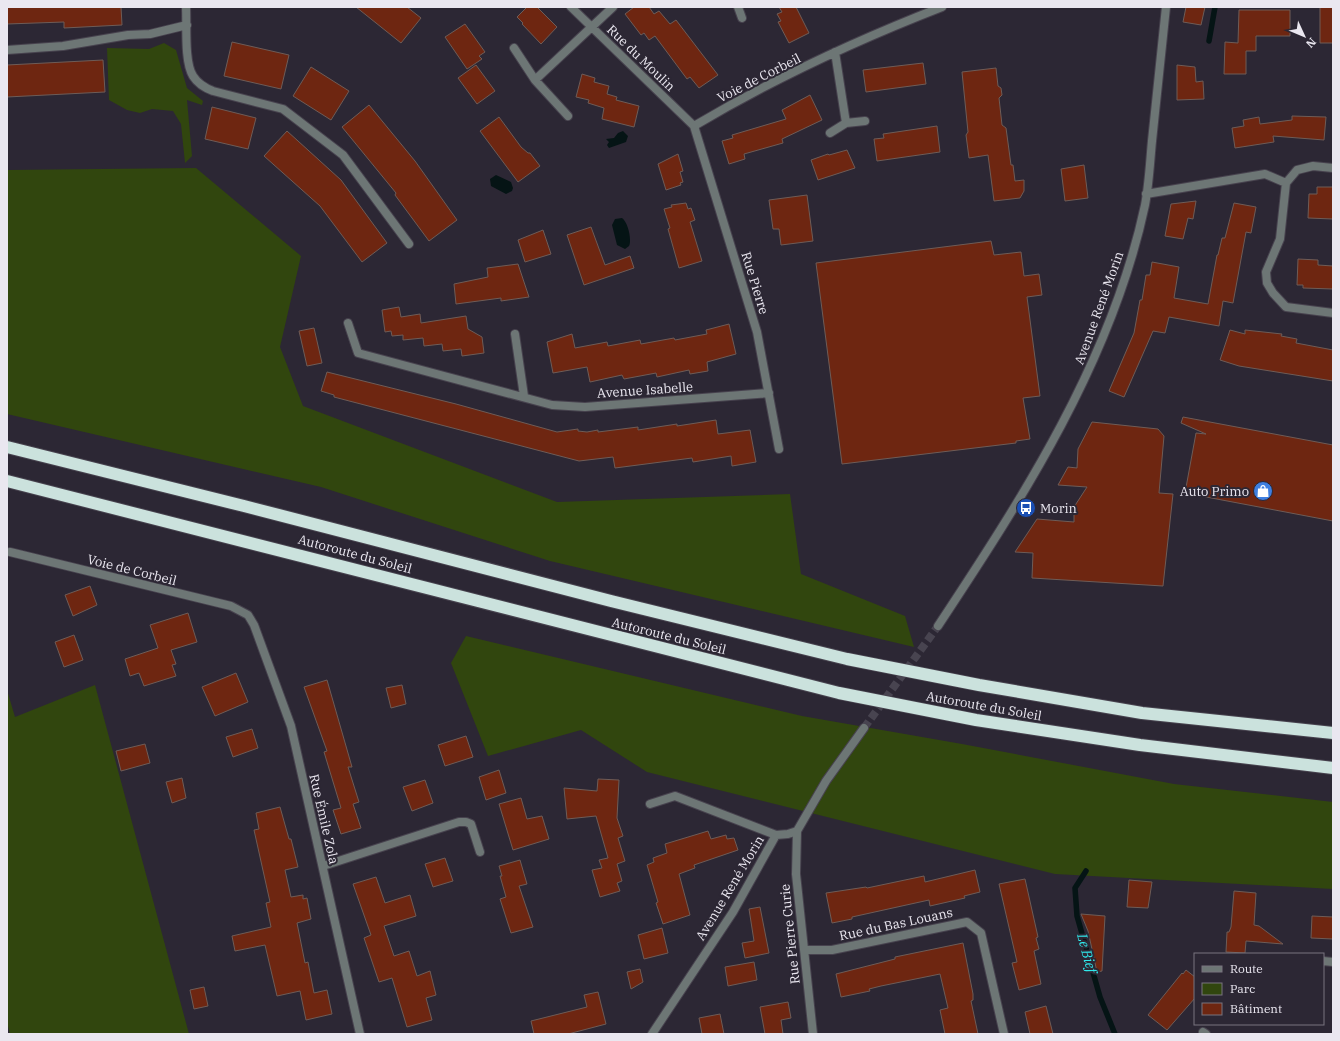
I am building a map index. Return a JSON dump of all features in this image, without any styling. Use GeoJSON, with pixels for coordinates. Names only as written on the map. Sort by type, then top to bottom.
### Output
{"type":"FeatureCollection","features":[{"type":"Feature","properties":{"kind":"highway","name":"Autoroute du Soleil"},"geometry":{"type":"LineString","coordinates":[[7,447],[244,506],[611,601],[847,658],[979,685],[1142,713],[1333,733]]}},
{"type":"Feature","properties":{"kind":"highway","name":"Autoroute du Soleil"},"geometry":{"type":"LineString","coordinates":[[7,481],[840,693],[976,720],[1140,745],[1333,768]]}},
{"type":"Feature","properties":{"kind":"street"},"geometry":{"type":"LineString","coordinates":[[186,7],[189,66],[193,76],[203,87],[213,92],[283,109],[343,155],[409,244]]}},
{"type":"Feature","properties":{"kind":"street","name":"Rue du Moulin"},"geometry":{"type":"LineString","coordinates":[[571,7],[694,126]]}},
{"type":"Feature","properties":{"kind":"street"},"geometry":{"type":"LineString","coordinates":[[535,80],[613,7]]}},
{"type":"Feature","properties":{"kind":"street"},"geometry":{"type":"LineString","coordinates":[[738,7],[742,18]]}},
{"type":"Feature","properties":{"kind":"street","name":"Voie de Corbeil"},"geometry":{"type":"LineString","coordinates":[[694,126],[737,100],[835,52],[942,7]]}},
{"type":"Feature","properties":{"kind":"street","name":"Avenue René Morin"},"geometry":{"type":"LineString","coordinates":[[938,626],[1006,521],[1057,434],[1098,352],[1125,279],[1146,194],[1166,7]]}},
{"type":"Feature","properties":{"kind":"street"},"geometry":{"type":"LineString","coordinates":[[7,50],[63,46],[128,35],[150,34],[187,25]]}},
{"type":"Feature","properties":{"kind":"street"},"geometry":{"type":"LineString","coordinates":[[514,48],[535,80],[568,116]]}},
{"type":"Feature","properties":{"kind":"street"},"geometry":{"type":"LineString","coordinates":[[835,52],[846,123]]}},
{"type":"Feature","properties":{"kind":"street"},"geometry":{"type":"LineString","coordinates":[[830,133],[846,123],[865,121]]}},
{"type":"Feature","properties":{"kind":"street","name":"Rue Pierre"},"geometry":{"type":"LineString","coordinates":[[694,126],[757,332],[779,449]]}},
{"type":"Feature","properties":{"kind":"street"},"geometry":{"type":"LineString","coordinates":[[1333,168],[1313,166],[1297,170],[1286,183],[1280,239],[1266,272],[1267,283],[1273,293],[1286,307],[1333,313]]}},
{"type":"Feature","properties":{"kind":"street"},"geometry":{"type":"LineString","coordinates":[[1146,194],[1265,174],[1286,183]]}},
{"type":"Feature","properties":{"kind":"street","name":"Avenue Isabelle"},"geometry":{"type":"LineString","coordinates":[[348,323],[358,353],[552,404],[586,406],[769,393]]}},
{"type":"Feature","properties":{"kind":"street"},"geometry":{"type":"LineString","coordinates":[[516,334],[524,396]]}},
{"type":"Feature","properties":{"kind":"street","name":"Voie de Corbeil"},"geometry":{"type":"LineString","coordinates":[[10,552],[230,606],[248,615]]}},
{"type":"Feature","properties":{"kind":"street","name":"Rue Émile Zola"},"geometry":{"type":"LineString","coordinates":[[248,615],[254,624],[291,726],[360,1034]]}},
{"type":"Feature","properties":{"kind":"street"},"geometry":{"type":"LineString","coordinates":[[797,831],[826,781],[864,728]]}},
{"type":"Feature","properties":{"kind":"street"},"geometry":{"type":"LineString","coordinates":[[650,804],[675,796],[776,835]]}},
{"type":"Feature","properties":{"kind":"street"},"geometry":{"type":"LineString","coordinates":[[323,866],[459,822],[471,824],[480,852]]}},
{"type":"Feature","properties":{"kind":"street","name":"Avenue René Morin"},"geometry":{"type":"LineString","coordinates":[[652,1034],[733,912],[776,835],[788,834],[797,831]]}},
{"type":"Feature","properties":{"kind":"street","name":"Rue Pierre Curie"},"geometry":{"type":"LineString","coordinates":[[797,831],[796,874],[813,1034]]}},
{"type":"Feature","properties":{"kind":"street","name":"Rue du Bas Louans"},"geometry":{"type":"LineString","coordinates":[[804,950],[832,950],[967,922],[981,933],[1004,1034]]}},
{"type":"Feature","properties":{"kind":"green space"},"geometry":{"type":"Polygon","coordinates":[[[164,43],[176,50],[187,88],[203,101],[202,105],[187,100],[192,156],[185,163],[181,124],[173,111],[152,109],[140,113],[127,110],[109,100],[107,48],[149,49],[164,43]]]}},
{"type":"Feature","properties":{"kind":"green space"},"geometry":{"type":"Polygon","coordinates":[[[196,168],[301,256],[280,347],[303,406],[557,502],[790,494],[801,574],[905,616],[914,647],[550,561],[321,487],[7,414],[7,170],[196,168]]]}},
{"type":"Feature","properties":{"kind":"green space"},"geometry":{"type":"Polygon","coordinates":[[[466,636],[802,716],[962,744],[1174,784],[1333,802],[1333,889],[1055,874],[647,772],[581,730],[488,756],[451,663],[466,636]]]}},
{"type":"Feature","properties":{"kind":"green space"},"geometry":{"type":"Polygon","coordinates":[[[95,685],[189,1034],[10,1034],[7,1022],[7,690],[15,717],[95,685]]]}},
{"type":"Feature","properties":{"kind":"shaded area"},"geometry":{"type":"Polygon","coordinates":[[[623,131],[628,136],[626,142],[609,148],[607,145],[609,142],[606,139],[614,138],[618,133],[623,131]]]}},
{"type":"Feature","properties":{"kind":"shaded area"},"geometry":{"type":"Polygon","coordinates":[[[496,175],[511,182],[513,188],[512,191],[506,194],[491,186],[490,179],[496,175]]]}},
{"type":"Feature","properties":{"kind":"shaded area"},"geometry":{"type":"Polygon","coordinates":[[[622,218],[628,227],[630,236],[629,246],[625,249],[617,245],[612,225],[615,219],[622,218]]]}},
{"type":"Feature","properties":{"kind":"building"},"geometry":{"type":"Polygon","coordinates":[[[7,7],[121,7],[122,25],[64,28],[64,22],[7,24],[7,7]]]}},
{"type":"Feature","properties":{"kind":"building"},"geometry":{"type":"Polygon","coordinates":[[[356,7],[407,7],[421,18],[401,43],[356,7]]]}},
{"type":"Feature","properties":{"kind":"building"},"geometry":{"type":"Polygon","coordinates":[[[527,7],[537,7],[557,27],[541,44],[517,17],[527,7]]]}},
{"type":"Feature","properties":{"kind":"building"},"geometry":{"type":"Polygon","coordinates":[[[634,7],[649,7],[654,14],[659,11],[670,24],[676,20],[718,75],[699,88],[690,77],[687,79],[655,36],[649,40],[644,33],[641,35],[625,14],[634,7]]]}},
{"type":"Feature","properties":{"kind":"building"},"geometry":{"type":"Polygon","coordinates":[[[779,7],[796,7],[809,33],[789,43],[778,22],[781,21],[777,14],[782,12],[779,7]]]}},
{"type":"Feature","properties":{"kind":"building"},"geometry":{"type":"Polygon","coordinates":[[[1186,7],[1205,7],[1201,25],[1183,22],[1186,7]]]}},
{"type":"Feature","properties":{"kind":"building"},"geometry":{"type":"Polygon","coordinates":[[[1320,7],[1333,7],[1333,43],[1320,43],[1320,7]]]}},
{"type":"Feature","properties":{"kind":"building"},"geometry":{"type":"Polygon","coordinates":[[[1239,10],[1290,10],[1290,36],[1256,36],[1256,51],[1246,51],[1246,74],[1224,74],[1225,42],[1238,43],[1239,10]]]}},
{"type":"Feature","properties":{"kind":"building"},"geometry":{"type":"Polygon","coordinates":[[[465,24],[485,52],[479,56],[482,59],[467,69],[445,37],[465,24]]]}},
{"type":"Feature","properties":{"kind":"building"},"geometry":{"type":"Polygon","coordinates":[[[232,42],[289,55],[281,89],[224,76],[232,42]]]}},
{"type":"Feature","properties":{"kind":"building"},"geometry":{"type":"Polygon","coordinates":[[[103,60],[105,92],[7,97],[7,65],[103,60]]]}},
{"type":"Feature","properties":{"kind":"building"},"geometry":{"type":"Polygon","coordinates":[[[923,63],[926,84],[866,92],[863,70],[923,63]]]}},
{"type":"Feature","properties":{"kind":"building"},"geometry":{"type":"Polygon","coordinates":[[[476,65],[495,91],[477,104],[458,78],[476,65]]]}},
{"type":"Feature","properties":{"kind":"building"},"geometry":{"type":"Polygon","coordinates":[[[1177,65],[1195,67],[1196,82],[1203,81],[1204,99],[1177,100],[1177,65]]]}},
{"type":"Feature","properties":{"kind":"building"},"geometry":{"type":"Polygon","coordinates":[[[311,67],[349,91],[331,120],[293,96],[311,67]]]}},
{"type":"Feature","properties":{"kind":"building"},"geometry":{"type":"Polygon","coordinates":[[[996,68],[998,86],[1001,88],[1002,95],[999,98],[1002,125],[1006,128],[1011,165],[1013,165],[1015,181],[1024,180],[1024,191],[1020,198],[994,201],[988,155],[969,158],[962,72],[996,68]]]}},
{"type":"Feature","properties":{"kind":"building"},"geometry":{"type":"Polygon","coordinates":[[[582,74],[595,78],[594,82],[609,86],[607,94],[617,97],[616,100],[639,106],[634,127],[602,119],[604,108],[588,103],[589,100],[576,97],[582,74]]]}},
{"type":"Feature","properties":{"kind":"building"},"geometry":{"type":"Polygon","coordinates":[[[810,95],[822,120],[782,139],[783,143],[744,154],[745,159],[729,164],[722,141],[733,138],[732,135],[786,119],[782,110],[810,95]]]}},
{"type":"Feature","properties":{"kind":"building"},"geometry":{"type":"Polygon","coordinates":[[[369,105],[415,161],[457,220],[429,241],[395,195],[396,193],[342,127],[369,105]]]}},
{"type":"Feature","properties":{"kind":"building"},"geometry":{"type":"Polygon","coordinates":[[[212,107],[256,118],[248,149],[205,139],[212,107]]]}},
{"type":"Feature","properties":{"kind":"building"},"geometry":{"type":"Polygon","coordinates":[[[1292,116],[1326,117],[1324,140],[1273,136],[1274,142],[1235,148],[1232,128],[1244,126],[1243,120],[1259,117],[1260,124],[1292,120],[1292,116]]]}},
{"type":"Feature","properties":{"kind":"building"},"geometry":{"type":"Polygon","coordinates":[[[499,117],[521,147],[530,153],[540,166],[518,182],[480,131],[499,117]]]}},
{"type":"Feature","properties":{"kind":"building"},"geometry":{"type":"Polygon","coordinates":[[[937,126],[940,152],[877,161],[874,139],[884,138],[883,134],[937,126]]]}},
{"type":"Feature","properties":{"kind":"building"},"geometry":{"type":"Polygon","coordinates":[[[287,131],[341,180],[387,243],[362,262],[320,206],[264,156],[287,131]]]}},
{"type":"Feature","properties":{"kind":"building"},"geometry":{"type":"Polygon","coordinates":[[[847,150],[855,168],[818,180],[811,160],[828,154],[847,150]]]}},
{"type":"Feature","properties":{"kind":"building"},"geometry":{"type":"Polygon","coordinates":[[[678,154],[683,171],[680,172],[683,182],[680,183],[681,185],[666,190],[658,164],[678,154]]]}},
{"type":"Feature","properties":{"kind":"building"},"geometry":{"type":"Polygon","coordinates":[[[1084,165],[1088,198],[1065,201],[1061,169],[1084,165]]]}},
{"type":"Feature","properties":{"kind":"building"},"geometry":{"type":"Polygon","coordinates":[[[1317,187],[1333,187],[1333,219],[1308,218],[1309,194],[1317,194],[1317,187]]]}},
{"type":"Feature","properties":{"kind":"building"},"geometry":{"type":"Polygon","coordinates":[[[807,195],[813,241],[781,245],[779,229],[773,229],[769,200],[807,195]]]}},
{"type":"Feature","properties":{"kind":"building"},"geometry":{"type":"Polygon","coordinates":[[[1196,201],[1193,219],[1188,218],[1183,239],[1165,236],[1171,204],[1196,201]]]}},
{"type":"Feature","properties":{"kind":"building"},"geometry":{"type":"Polygon","coordinates":[[[686,203],[688,209],[691,208],[695,220],[690,222],[702,261],[679,268],[664,209],[672,207],[671,205],[686,203]]]}},
{"type":"Feature","properties":{"kind":"building"},"geometry":{"type":"Polygon","coordinates":[[[1234,203],[1256,207],[1251,233],[1246,232],[1233,303],[1223,301],[1219,326],[1169,317],[1165,333],[1153,331],[1124,397],[1109,391],[1134,333],[1146,275],[1150,275],[1152,262],[1179,267],[1174,298],[1208,304],[1217,255],[1222,238],[1225,238],[1234,203]]]}},
{"type":"Feature","properties":{"kind":"building"},"geometry":{"type":"Polygon","coordinates":[[[591,227],[605,265],[630,256],[634,268],[584,285],[567,235],[591,227]]]}},
{"type":"Feature","properties":{"kind":"building"},"geometry":{"type":"Polygon","coordinates":[[[543,230],[551,254],[525,262],[518,240],[543,230]]]}},
{"type":"Feature","properties":{"kind":"building"},"geometry":{"type":"Polygon","coordinates":[[[991,241],[994,255],[1021,252],[1024,276],[1039,274],[1042,295],[1027,297],[1040,396],[1023,398],[1030,439],[1016,441],[1016,443],[842,464],[816,263],[991,241]]]}},
{"type":"Feature","properties":{"kind":"building"},"geometry":{"type":"Polygon","coordinates":[[[1298,259],[1318,260],[1318,265],[1333,266],[1333,289],[1303,288],[1303,285],[1297,285],[1298,259]]]}},
{"type":"Feature","properties":{"kind":"building"},"geometry":{"type":"Polygon","coordinates":[[[518,264],[529,297],[501,301],[501,298],[456,304],[454,284],[488,277],[487,268],[518,264]]]}},
{"type":"Feature","properties":{"kind":"building"},"geometry":{"type":"Polygon","coordinates":[[[399,307],[401,317],[420,314],[421,323],[466,316],[468,329],[482,337],[484,353],[462,356],[461,349],[443,351],[442,344],[424,346],[423,338],[403,340],[403,335],[392,336],[391,331],[385,332],[382,310],[399,307]]]}},
{"type":"Feature","properties":{"kind":"building"},"geometry":{"type":"Polygon","coordinates":[[[729,324],[736,354],[707,362],[708,371],[690,374],[689,370],[657,377],[656,373],[624,379],[622,375],[590,382],[587,367],[553,373],[547,342],[572,334],[575,348],[607,342],[608,346],[640,340],[641,344],[707,334],[706,330],[729,324]]]}},
{"type":"Feature","properties":{"kind":"building"},"geometry":{"type":"Polygon","coordinates":[[[314,328],[322,363],[307,366],[299,331],[314,328]]]}},
{"type":"Feature","properties":{"kind":"building"},"geometry":{"type":"Polygon","coordinates":[[[1230,330],[1245,334],[1245,330],[1282,334],[1281,336],[1297,339],[1296,343],[1333,350],[1333,381],[1239,366],[1220,360],[1230,330]]]}},
{"type":"Feature","properties":{"kind":"building"},"geometry":{"type":"Polygon","coordinates":[[[327,372],[456,404],[557,432],[578,429],[578,431],[587,432],[598,430],[598,432],[638,427],[638,430],[716,420],[718,434],[750,430],[756,462],[732,466],[731,456],[693,462],[692,458],[615,468],[613,457],[579,461],[334,397],[334,395],[321,391],[327,372]]]}},
{"type":"Feature","properties":{"kind":"building"},"geometry":{"type":"Polygon","coordinates":[[[1183,417],[1333,445],[1333,521],[1185,493],[1196,433],[1206,434],[1181,423],[1183,417]]]}},
{"type":"Feature","properties":{"kind":"building"},"geometry":{"type":"Polygon","coordinates":[[[1092,422],[1158,429],[1164,436],[1159,493],[1173,494],[1163,586],[1032,578],[1033,553],[1015,552],[1037,519],[1074,522],[1074,507],[1087,487],[1058,485],[1068,467],[1077,468],[1078,449],[1092,422]]]}},
{"type":"Feature","properties":{"kind":"building"},"geometry":{"type":"Polygon","coordinates":[[[90,586],[97,605],[73,616],[65,595],[90,586]]]}},
{"type":"Feature","properties":{"kind":"building"},"geometry":{"type":"Polygon","coordinates":[[[188,613],[197,642],[171,650],[176,664],[172,665],[176,676],[144,686],[139,673],[130,676],[125,659],[158,648],[150,625],[188,613]]]}},
{"type":"Feature","properties":{"kind":"building"},"geometry":{"type":"Polygon","coordinates":[[[74,635],[83,660],[64,667],[55,642],[74,635]]]}},
{"type":"Feature","properties":{"kind":"building"},"geometry":{"type":"Polygon","coordinates":[[[236,673],[248,702],[215,716],[202,687],[236,673]]]}},
{"type":"Feature","properties":{"kind":"building"},"geometry":{"type":"Polygon","coordinates":[[[327,680],[352,767],[348,767],[359,802],[353,804],[361,828],[341,834],[333,810],[341,808],[324,752],[327,751],[304,687],[327,680]]]}},
{"type":"Feature","properties":{"kind":"building"},"geometry":{"type":"Polygon","coordinates":[[[402,685],[406,704],[391,708],[386,688],[402,685]]]}},
{"type":"Feature","properties":{"kind":"building"},"geometry":{"type":"Polygon","coordinates":[[[252,729],[258,748],[233,757],[226,737],[252,729]]]}},
{"type":"Feature","properties":{"kind":"building"},"geometry":{"type":"Polygon","coordinates":[[[466,736],[473,757],[445,766],[438,745],[466,736]]]}},
{"type":"Feature","properties":{"kind":"building"},"geometry":{"type":"Polygon","coordinates":[[[145,744],[150,763],[121,771],[116,751],[145,744]]]}},
{"type":"Feature","properties":{"kind":"building"},"geometry":{"type":"Polygon","coordinates":[[[499,770],[506,793],[486,800],[479,777],[499,770]]]}},
{"type":"Feature","properties":{"kind":"building"},"geometry":{"type":"Polygon","coordinates":[[[182,778],[186,798],[172,803],[166,782],[182,778]]]}},
{"type":"Feature","properties":{"kind":"building"},"geometry":{"type":"Polygon","coordinates":[[[598,779],[619,780],[617,818],[623,836],[618,838],[625,861],[617,864],[622,881],[617,883],[620,891],[600,897],[592,870],[602,868],[599,860],[608,858],[596,816],[567,819],[564,788],[597,791],[598,779]]]}},
{"type":"Feature","properties":{"kind":"building"},"geometry":{"type":"Polygon","coordinates":[[[425,780],[433,803],[412,811],[403,787],[425,780]]]}},
{"type":"Feature","properties":{"kind":"building"},"geometry":{"type":"Polygon","coordinates":[[[521,798],[527,819],[542,816],[549,839],[513,850],[499,804],[521,798]]]}},
{"type":"Feature","properties":{"kind":"building"},"geometry":{"type":"Polygon","coordinates":[[[280,807],[289,839],[291,839],[298,867],[285,870],[291,897],[303,895],[303,899],[307,898],[311,919],[297,923],[305,963],[308,962],[314,993],[327,990],[332,1014],[306,1020],[300,991],[277,996],[265,945],[235,951],[232,936],[271,927],[266,903],[270,902],[254,830],[259,829],[256,813],[280,807]]]}},
{"type":"Feature","properties":{"kind":"building"},"geometry":{"type":"Polygon","coordinates":[[[708,831],[711,839],[726,835],[727,839],[734,838],[738,850],[694,865],[695,868],[679,874],[690,915],[663,924],[656,903],[658,902],[647,865],[654,862],[653,858],[667,853],[665,844],[708,831]]]}},
{"type":"Feature","properties":{"kind":"building"},"geometry":{"type":"Polygon","coordinates":[[[445,858],[453,881],[433,887],[425,864],[445,858]]]}},
{"type":"Feature","properties":{"kind":"building"},"geometry":{"type":"Polygon","coordinates":[[[520,860],[527,884],[519,886],[533,927],[511,933],[500,899],[506,897],[500,876],[502,876],[499,866],[520,860]]]}},
{"type":"Feature","properties":{"kind":"building"},"geometry":{"type":"Polygon","coordinates":[[[975,870],[980,892],[964,896],[965,898],[930,906],[929,900],[852,917],[852,919],[832,923],[826,893],[867,888],[924,876],[925,882],[975,870]]]}},
{"type":"Feature","properties":{"kind":"building"},"geometry":{"type":"Polygon","coordinates":[[[376,877],[385,903],[410,895],[416,916],[384,926],[394,956],[409,951],[417,976],[430,971],[436,995],[426,998],[432,1020],[407,1027],[392,978],[379,982],[364,938],[371,935],[353,884],[376,877]]]}},
{"type":"Feature","properties":{"kind":"building"},"geometry":{"type":"Polygon","coordinates":[[[1025,879],[1038,937],[1036,938],[1039,949],[1034,951],[1041,984],[1019,990],[1012,963],[1017,962],[999,884],[1025,879]]]}},
{"type":"Feature","properties":{"kind":"building"},"geometry":{"type":"Polygon","coordinates":[[[1129,880],[1152,882],[1148,908],[1127,907],[1129,880]]]}},
{"type":"Feature","properties":{"kind":"building"},"geometry":{"type":"Polygon","coordinates":[[[1234,891],[1256,893],[1254,925],[1259,926],[1283,944],[1246,941],[1245,953],[1226,952],[1227,932],[1229,932],[1231,927],[1234,891]]]}},
{"type":"Feature","properties":{"kind":"building"},"geometry":{"type":"Polygon","coordinates":[[[760,907],[769,953],[745,958],[742,943],[754,941],[749,909],[760,907]]]}},
{"type":"Feature","properties":{"kind":"building"},"geometry":{"type":"Polygon","coordinates":[[[1081,914],[1105,916],[1102,971],[1097,972],[1088,931],[1081,914]]]}},
{"type":"Feature","properties":{"kind":"building"},"geometry":{"type":"Polygon","coordinates":[[[1312,916],[1333,917],[1333,939],[1311,938],[1312,916]]]}},
{"type":"Feature","properties":{"kind":"building"},"geometry":{"type":"Polygon","coordinates":[[[662,928],[668,953],[644,959],[638,935],[662,928]]]}},
{"type":"Feature","properties":{"kind":"building"},"geometry":{"type":"Polygon","coordinates":[[[963,943],[973,994],[973,1000],[971,1001],[978,1034],[945,1034],[940,1010],[948,1008],[940,974],[881,986],[869,989],[870,991],[841,997],[836,974],[895,959],[895,957],[963,943]]]}},
{"type":"Feature","properties":{"kind":"building"},"geometry":{"type":"Polygon","coordinates":[[[754,962],[757,980],[728,986],[725,967],[754,962]]]}},
{"type":"Feature","properties":{"kind":"building"},"geometry":{"type":"Polygon","coordinates":[[[640,969],[643,982],[631,989],[627,972],[640,969]]]}},
{"type":"Feature","properties":{"kind":"building"},"geometry":{"type":"Polygon","coordinates":[[[1186,970],[1194,976],[1194,999],[1167,1030],[1148,1015],[1182,973],[1183,974],[1186,970]]]}},
{"type":"Feature","properties":{"kind":"building"},"geometry":{"type":"Polygon","coordinates":[[[204,987],[208,1006],[194,1009],[190,990],[204,987]]]}},
{"type":"Feature","properties":{"kind":"building"},"geometry":{"type":"Polygon","coordinates":[[[598,992],[606,1024],[568,1034],[534,1034],[531,1021],[587,1007],[584,995],[598,992]]]}},
{"type":"Feature","properties":{"kind":"building"},"geometry":{"type":"Polygon","coordinates":[[[788,1002],[791,1018],[781,1020],[783,1034],[765,1034],[760,1007],[788,1002]]]}},
{"type":"Feature","properties":{"kind":"building"},"geometry":{"type":"Polygon","coordinates":[[[1046,1006],[1053,1034],[1030,1034],[1025,1012],[1046,1006]]]}},
{"type":"Feature","properties":{"kind":"building"},"geometry":{"type":"Polygon","coordinates":[[[720,1014],[724,1034],[702,1034],[699,1018],[720,1014]]]}},
{"type":"Feature","properties":{"kind":"waterway","name":"Le Bief"},"geometry":{"type":"LineString","coordinates":[[1209,41],[1215,7]]}},
{"type":"Feature","properties":{"kind":"waterway","name":"Le Bief"},"geometry":{"type":"LineString","coordinates":[[1086,871],[1075,888],[1077,916],[1100,997],[1115,1034]]}},
{"type":"Feature","properties":{"kind":"tunnel"},"geometry":{"type":"LineString","coordinates":[[864,728],[938,626]]}},
{"type":"Feature","properties":{"kind":"place","name":"Auto Primo"},"geometry":{"type":"Point","coordinates":[1263,491]}},
{"type":"Feature","properties":{"kind":"place","name":"Morin"},"geometry":{"type":"Point","coordinates":[1026,508]}}]}
